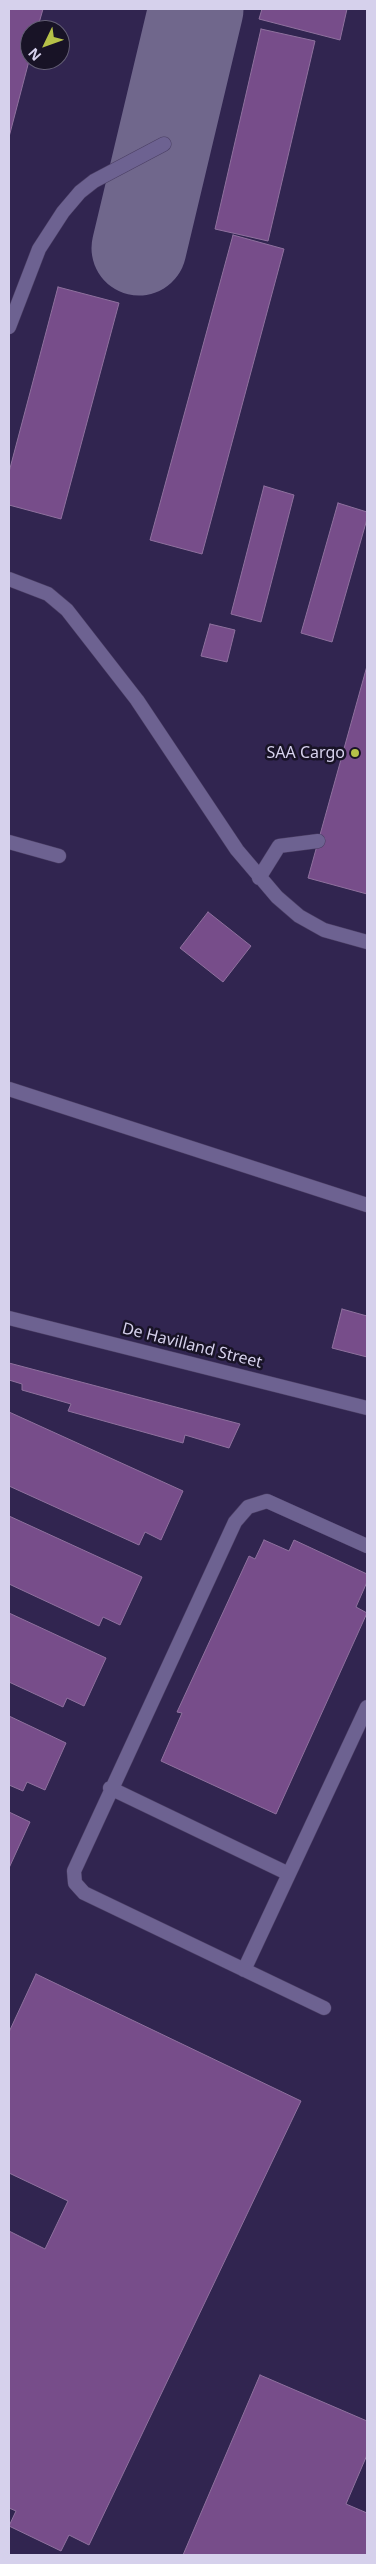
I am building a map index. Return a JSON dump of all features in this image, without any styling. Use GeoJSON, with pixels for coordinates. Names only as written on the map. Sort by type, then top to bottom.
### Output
{"type":"FeatureCollection","features":[{"type":"Feature","properties":{"kind":"lane"},"geometry":{"type":"LineString","coordinates":[[9,327],[36,256],[63,212],[80,192],[94,181],[164,144]]}},
{"type":"Feature","properties":{"kind":"lane"},"geometry":{"type":"LineString","coordinates":[[9,579],[35,588],[58,600],[136,700],[237,850],[259,878],[299,916],[324,930],[367,942]]}},
{"type":"Feature","properties":{"kind":"lane"},"geometry":{"type":"LineString","coordinates":[[259,878],[279,846],[318,841]]}},
{"type":"Feature","properties":{"kind":"lane"},"geometry":{"type":"LineString","coordinates":[[9,842],[59,856]]}},
{"type":"Feature","properties":{"kind":"lane"},"geometry":{"type":"LineString","coordinates":[[9,1089],[367,1205]]}},
{"type":"Feature","properties":{"kind":"lane","name":"De Havilland Street"},"geometry":{"type":"LineString","coordinates":[[9,1318],[367,1408]]}},
{"type":"Feature","properties":{"kind":"lane"},"geometry":{"type":"LineString","coordinates":[[324,2008],[84,1893],[75,1883],[74,1871],[110,1788],[235,1522],[248,1507],[267,1501],[367,1546]]}},
{"type":"Feature","properties":{"kind":"lane"},"geometry":{"type":"LineString","coordinates":[[244,1970],[367,1707]]}},
{"type":"Feature","properties":{"kind":"lane"},"geometry":{"type":"LineString","coordinates":[[110,1788],[289,1874]]}},
{"type":"Feature","properties":{"kind":"building"},"geometry":{"type":"Polygon","coordinates":[[[9,9],[43,9],[40,20],[20,20],[20,70],[27,70],[9,137],[9,9]]]}},
{"type":"Feature","properties":{"kind":"building"},"geometry":{"type":"Polygon","coordinates":[[[262,9],[347,9],[340,40],[259,19],[262,9]]]}},
{"type":"Feature","properties":{"kind":"building"},"geometry":{"type":"Polygon","coordinates":[[[261,29],[315,41],[268,241],[215,229],[261,29]]]}},
{"type":"Feature","properties":{"kind":"building"},"geometry":{"type":"Polygon","coordinates":[[[233,235],[284,249],[202,554],[150,540],[233,235]]]}},
{"type":"Feature","properties":{"kind":"building"},"geometry":{"type":"Polygon","coordinates":[[[58,287],[119,303],[61,519],[9,505],[9,472],[58,287]]]}},
{"type":"Feature","properties":{"kind":"building"},"geometry":{"type":"Polygon","coordinates":[[[264,486],[294,495],[261,622],[231,614],[264,486]]]}},
{"type":"Feature","properties":{"kind":"building"},"geometry":{"type":"Polygon","coordinates":[[[338,503],[367,512],[367,519],[332,642],[301,633],[338,503]]]}},
{"type":"Feature","properties":{"kind":"building"},"geometry":{"type":"Polygon","coordinates":[[[210,624],[235,630],[227,662],[201,656],[210,624]]]}},
{"type":"Feature","properties":{"kind":"building","name":"SAA Cargo"},"geometry":{"type":"Polygon","coordinates":[[[367,666],[367,894],[308,878],[367,666]]]}},
{"type":"Feature","properties":{"kind":"building"},"geometry":{"type":"Polygon","coordinates":[[[208,912],[251,946],[223,982],[180,948],[208,912]]]}},
{"type":"Feature","properties":{"kind":"building"},"geometry":{"type":"Polygon","coordinates":[[[342,1309],[367,1316],[367,1357],[332,1348],[342,1309]]]}},
{"type":"Feature","properties":{"kind":"building"},"geometry":{"type":"Polygon","coordinates":[[[9,1363],[240,1424],[229,1448],[185,1435],[183,1443],[68,1411],[71,1404],[22,1390],[22,1384],[9,1380],[9,1363]]]}},
{"type":"Feature","properties":{"kind":"building"},"geometry":{"type":"Polygon","coordinates":[[[9,1412],[183,1491],[161,1540],[145,1532],[139,1545],[9,1486],[9,1412]]]}},
{"type":"Feature","properties":{"kind":"building"},"geometry":{"type":"Polygon","coordinates":[[[9,1516],[142,1577],[120,1625],[103,1617],[99,1626],[9,1584],[9,1516]]]}},
{"type":"Feature","properties":{"kind":"building"},"geometry":{"type":"Polygon","coordinates":[[[264,1540],[289,1551],[294,1540],[367,1574],[367,1582],[356,1607],[367,1613],[276,1814],[161,1761],[182,1713],[177,1712],[249,1556],[255,1559],[264,1540]]]}},
{"type":"Feature","properties":{"kind":"building"},"geometry":{"type":"Polygon","coordinates":[[[9,1613],[106,1658],[84,1706],[67,1698],[63,1707],[9,1682],[9,1613]]]}},
{"type":"Feature","properties":{"kind":"building"},"geometry":{"type":"Polygon","coordinates":[[[9,1716],[66,1743],[45,1790],[27,1782],[23,1791],[9,1785],[9,1716]]]}},
{"type":"Feature","properties":{"kind":"building"},"geometry":{"type":"Polygon","coordinates":[[[9,1812],[30,1822],[9,1868],[9,1812]]]}},
{"type":"Feature","properties":{"kind":"building"},"geometry":{"type":"Polygon","coordinates":[[[36,1974],[301,2101],[89,2545],[69,2535],[61,2551],[9,2526],[16,2511],[9,2508],[9,2231],[45,2249],[68,2201],[9,2173],[9,2032],[36,1974]]]}},
{"type":"Feature","properties":{"kind":"building"},"geometry":{"type":"Polygon","coordinates":[[[260,2375],[367,2421],[367,2455],[346,2504],[367,2513],[367,2555],[183,2555],[260,2375]]]}},
{"type":"Feature","properties":{"kind":"taxiway"},"geometry":{"type":"LineString","coordinates":[[139,248],[196,9]]}},
{"type":"Feature","properties":{"kind":"place","name":"SAA Cargo"},"geometry":{"type":"Point","coordinates":[355,753]}}]}
